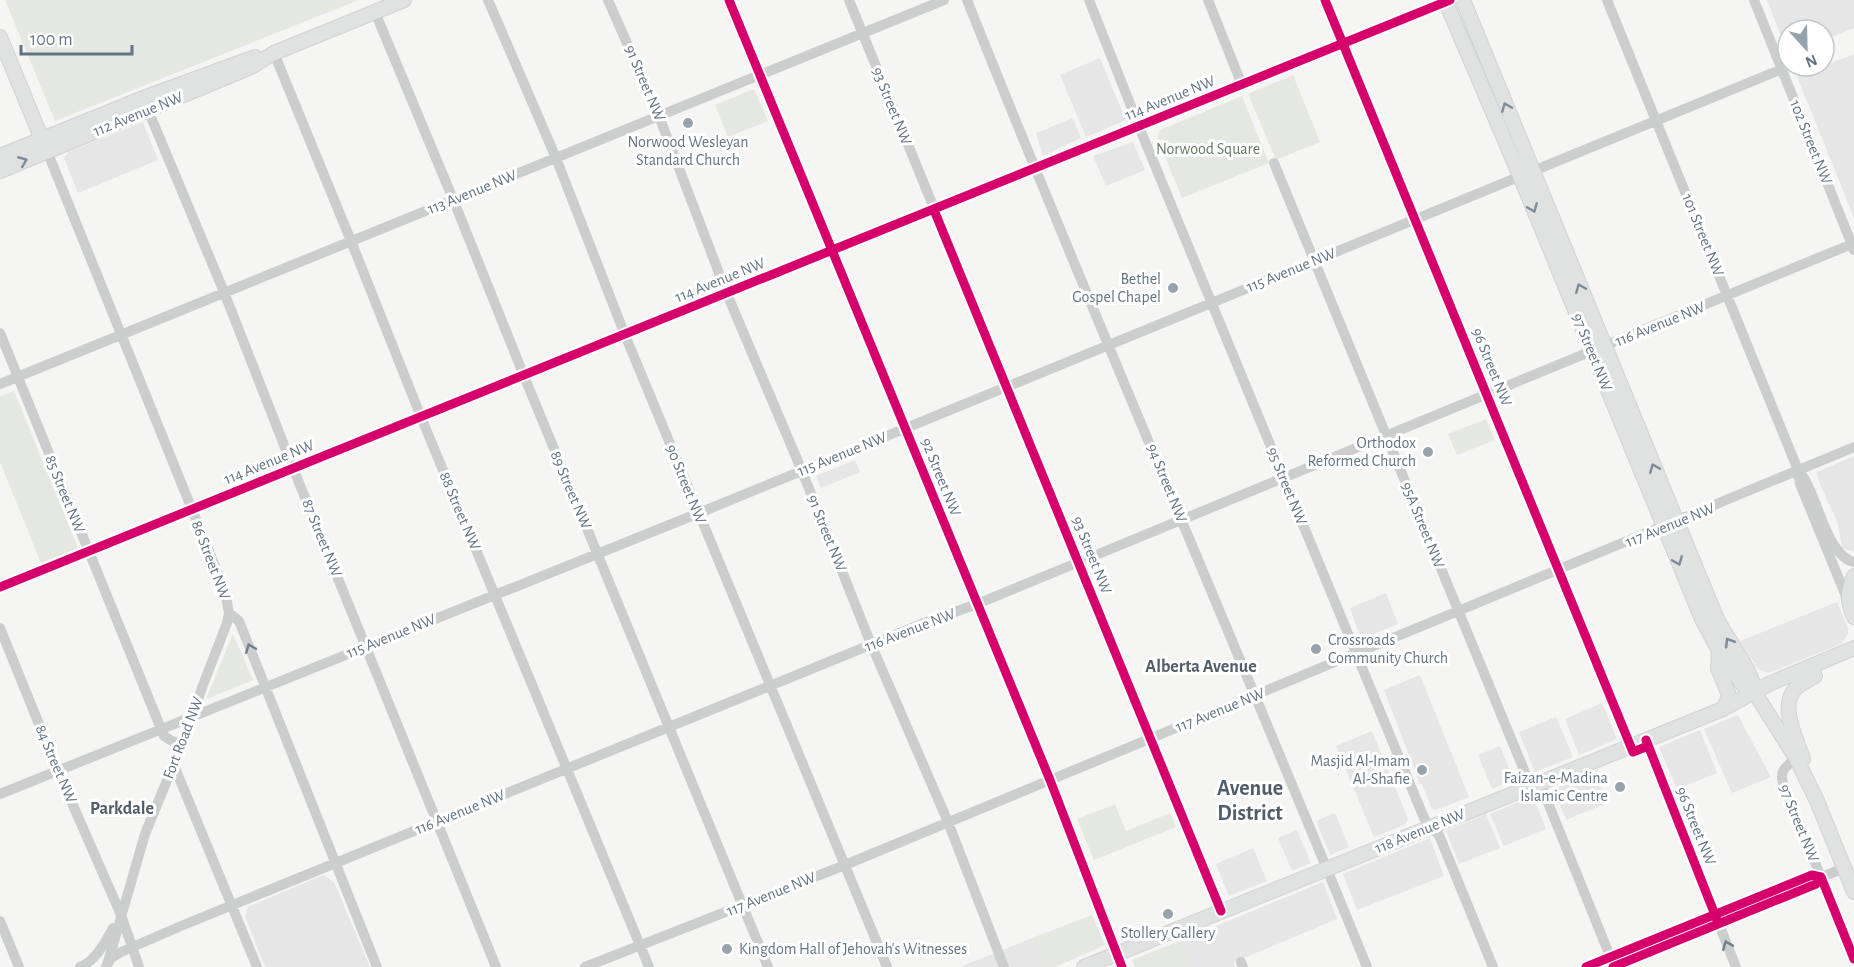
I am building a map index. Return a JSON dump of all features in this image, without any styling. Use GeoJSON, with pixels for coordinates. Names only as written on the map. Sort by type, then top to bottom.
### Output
{"type":"FeatureCollection","features":[{"type":"Feature","properties":{"kind":"main road","name":"112 Avenue NW"},"geometry":{"type":"LineString","coordinates":[[0,171],[44,145],[151,95],[248,59],[274,53],[404,0]]}},
{"type":"Feature","properties":{"kind":"main road","name":"97 Street NW"},"geometry":{"type":"LineString","coordinates":[[1462,0],[1526,173],[1670,525],[1702,619],[1719,651],[1744,686],[1755,693],[1796,758],[1817,801],[1854,892]]}},
{"type":"Feature","properties":{"kind":"main road","name":"97 Street NW"},"geometry":{"type":"LineString","coordinates":[[1447,1],[1526,173]]}},
{"type":"Feature","properties":{"kind":"main road"},"geometry":{"type":"LineString","coordinates":[[0,36],[44,145]]}},
{"type":"Feature","properties":{"kind":"main road","name":"112 Avenue NW"},"geometry":{"type":"LineString","coordinates":[[0,156],[44,145],[148,110],[251,67],[274,53]]}},
{"type":"Feature","properties":{"kind":"main road","name":"97 Street NW"},"geometry":{"type":"LineString","coordinates":[[1670,525],[1725,635],[1754,681],[1755,693]]}},
{"type":"Feature","properties":{"kind":"main road"},"geometry":{"type":"LineString","coordinates":[[1854,576],[1848,602],[1854,617]]}},
{"type":"Feature","properties":{"kind":"main road","name":"118 Avenue NW"},"geometry":{"type":"LineString","coordinates":[[1084,967],[1119,960],[1221,911],[1723,709],[1772,683],[1854,648]]}},
{"type":"Feature","properties":{"kind":"main road"},"geometry":{"type":"LineString","coordinates":[[1719,651],[1718,668],[1729,695],[1723,709]]}},
{"type":"Feature","properties":{"kind":"main road","name":"118 Avenue NW"},"geometry":{"type":"LineString","coordinates":[[1755,693],[1773,692],[1854,659]]}},
{"type":"Feature","properties":{"kind":"main road"},"geometry":{"type":"LineString","coordinates":[[1815,676],[1797,687],[1792,693],[1789,709],[1817,801]]}},
{"type":"Feature","properties":{"kind":"street","name":"90 Street NW"},"geometry":{"type":"LineString","coordinates":[[488,0],[556,158],[625,335],[887,967]]}},
{"type":"Feature","properties":{"kind":"street","name":"91 Street NW"},"geometry":{"type":"LineString","coordinates":[[608,0],[659,116],[727,294],[948,822],[1004,967]]}},
{"type":"Feature","properties":{"kind":"street","name":"92 Street NW"},"geometry":{"type":"LineString","coordinates":[[729,0],[1050,780],[1119,960]]}},
{"type":"Feature","properties":{"kind":"street","name":"93 Street NW"},"geometry":{"type":"LineString","coordinates":[[849,0],[1221,911]]}},
{"type":"Feature","properties":{"kind":"street","name":"113 Avenue NW"},"geometry":{"type":"LineString","coordinates":[[0,384],[944,0]]}},
{"type":"Feature","properties":{"kind":"street","name":"94 Street NW"},"geometry":{"type":"LineString","coordinates":[[967,0],[1034,169],[1367,967]]}},
{"type":"Feature","properties":{"kind":"street","name":"95 Street NW"},"geometry":{"type":"LineString","coordinates":[[1089,0],[1139,127],[1424,818],[1439,835],[1493,967]]}},
{"type":"Feature","properties":{"kind":"street"},"geometry":{"type":"LineString","coordinates":[[1208,0],[1242,85]]}},
{"type":"Feature","properties":{"kind":"street","name":"96 Street NW"},"geometry":{"type":"LineString","coordinates":[[1325,0],[1630,746]]}},
{"type":"Feature","properties":{"kind":"street","name":"101 Street NW"},"geometry":{"type":"LineString","coordinates":[[1607,0],[1798,470],[1800,484],[1848,602]]}},
{"type":"Feature","properties":{"kind":"street","name":"102 Street NW"},"geometry":{"type":"LineString","coordinates":[[1754,0],[1776,54]]}},
{"type":"Feature","properties":{"kind":"street","name":"114 Avenue NW"},"geometry":{"type":"LineString","coordinates":[[0,587],[1447,1]]}},
{"type":"Feature","properties":{"kind":"street","name":"89 Street NW"},"geometry":{"type":"LineString","coordinates":[[375,12],[768,967]]}},
{"type":"Feature","properties":{"kind":"street","name":"88 Street NW"},"geometry":{"type":"LineString","coordinates":[[274,53],[421,417],[649,967]]}},
{"type":"Feature","properties":{"kind":"street","name":"115 Avenue NW"},"geometry":{"type":"LineString","coordinates":[[0,794],[699,513],[1776,71]]}},
{"type":"Feature","properties":{"kind":"street","name":"102 Street NW"},"geometry":{"type":"LineString","coordinates":[[1786,78],[1853,247]]}},
{"type":"Feature","properties":{"kind":"street","name":"87 Street NW"},"geometry":{"type":"LineString","coordinates":[[148,110],[224,292],[496,967]]}},
{"type":"Feature","properties":{"kind":"street","name":"86 Street NW"},"geometry":{"type":"LineString","coordinates":[[44,145],[225,591],[230,613],[239,621],[377,967]]}},
{"type":"Feature","properties":{"kind":"street","name":"95A Street NW"},"geometry":{"type":"LineString","coordinates":[[1274,164],[1459,612],[1613,965]]}},
{"type":"Feature","properties":{"kind":"street","name":"116 Avenue NW"},"geometry":{"type":"LineString","coordinates":[[106,967],[111,958],[131,948],[231,905],[337,864],[872,644],[977,604],[1853,247]]}},
{"type":"Feature","properties":{"kind":"street","name":"85 Street NW"},"geometry":{"type":"LineString","coordinates":[[0,333],[162,729],[167,739],[181,744]]}},
{"type":"Feature","properties":{"kind":"street","name":"117 Avenue NW"},"geometry":{"type":"LineString","coordinates":[[585,967],[845,865],[1854,447]]}},
{"type":"Feature","properties":{"kind":"street","name":"101 Street NW"},"geometry":{"type":"LineString","coordinates":[[1798,470],[1807,481],[1834,547],[1844,558],[1854,562]]}},
{"type":"Feature","properties":{"kind":"street","name":"Fort Road NW"},"geometry":{"type":"LineString","coordinates":[[106,967],[145,834],[230,613]]}},
{"type":"Feature","properties":{"kind":"street","name":"84 Street NW"},"geometry":{"type":"LineString","coordinates":[[0,628],[58,771],[121,915],[139,967]]}},
{"type":"Feature","properties":{"kind":"street","name":"96 Street NW"},"geometry":{"type":"LineString","coordinates":[[1646,740],[1736,967]]}},
{"type":"Feature","properties":{"kind":"street","name":"97 Street NW"},"geometry":{"type":"LineString","coordinates":[[1796,758],[1783,769],[1781,775],[1854,959]]}},
{"type":"Feature","properties":{"kind":"street"},"geometry":{"type":"LineString","coordinates":[[173,763],[257,967]]}},
{"type":"Feature","properties":{"kind":"street"},"geometry":{"type":"LineString","coordinates":[[1600,967],[1613,965],[1844,868]]}},
{"type":"Feature","properties":{"kind":"street"},"geometry":{"type":"LineString","coordinates":[[80,967],[87,964],[101,949],[121,915]]}},
{"type":"Feature","properties":{"kind":"street"},"geometry":{"type":"LineString","coordinates":[[0,921],[18,967]]}},
{"type":"Feature","properties":{"kind":"shaded area"},"geometry":{"type":"Polygon","coordinates":[[[1767,0],[1854,0],[1854,28],[1836,35],[1836,18],[1776,18],[1776,23],[1767,0]]]}},
{"type":"Feature","properties":{"kind":"shaded area"},"geometry":{"type":"Polygon","coordinates":[[[1854,54],[1854,218],[1798,78],[1836,78],[1836,61],[1854,54]]]}},
{"type":"Feature","properties":{"kind":"shaded area"},"geometry":{"type":"Polygon","coordinates":[[[1100,58],[1126,120],[1086,137],[1060,75],[1100,58]]]}},
{"type":"Feature","properties":{"kind":"shaded area"},"geometry":{"type":"Polygon","coordinates":[[[1073,118],[1081,138],[1043,156],[1036,133],[1073,118]]]}},
{"type":"Feature","properties":{"kind":"shaded area"},"geometry":{"type":"Polygon","coordinates":[[[143,122],[158,160],[78,193],[64,158],[68,152],[143,122]]]}},
{"type":"Feature","properties":{"kind":"shaded area"},"geometry":{"type":"Polygon","coordinates":[[[1133,142],[1145,170],[1106,186],[1093,156],[1133,142]]]}},
{"type":"Feature","properties":{"kind":"shaded area"},"geometry":{"type":"Polygon","coordinates":[[[1854,456],[1854,552],[1842,548],[1838,524],[1817,472],[1854,456]]]}},
{"type":"Feature","properties":{"kind":"shaded area"},"geometry":{"type":"Polygon","coordinates":[[[855,460],[860,472],[821,488],[816,476],[855,460]]]}},
{"type":"Feature","properties":{"kind":"shaded area"},"geometry":{"type":"Polygon","coordinates":[[[1386,593],[1398,624],[1361,639],[1350,608],[1386,593]]]}},
{"type":"Feature","properties":{"kind":"shaded area"},"geometry":{"type":"Polygon","coordinates":[[[1837,602],[1848,628],[1848,634],[1841,644],[1768,673],[1758,669],[1740,641],[1837,602]]]}},
{"type":"Feature","properties":{"kind":"shaded area"},"geometry":{"type":"Polygon","coordinates":[[[1420,675],[1469,797],[1436,810],[1432,809],[1422,784],[1420,784],[1384,690],[1420,675]]]}},
{"type":"Feature","properties":{"kind":"shaded area"},"geometry":{"type":"Polygon","coordinates":[[[1602,703],[1617,739],[1579,755],[1565,719],[1602,703]]]}},
{"type":"Feature","properties":{"kind":"shaded area"},"geometry":{"type":"Polygon","coordinates":[[[1738,715],[1771,777],[1732,793],[1704,729],[1738,715]]]}},
{"type":"Feature","properties":{"kind":"shaded area"},"geometry":{"type":"Polygon","coordinates":[[[1556,717],[1573,757],[1535,772],[1519,732],[1556,717]]]}},
{"type":"Feature","properties":{"kind":"shaded area"},"geometry":{"type":"Polygon","coordinates":[[[1700,730],[1717,773],[1677,789],[1659,747],[1700,730]]]}},
{"type":"Feature","properties":{"kind":"shaded area"},"geometry":{"type":"Polygon","coordinates":[[[1372,731],[1408,819],[1406,824],[1374,837],[1336,746],[1372,731]]]}},
{"type":"Feature","properties":{"kind":"shaded area"},"geometry":{"type":"Polygon","coordinates":[[[1500,746],[1514,780],[1492,789],[1478,755],[1500,746]]]}},
{"type":"Feature","properties":{"kind":"shaded area"},"geometry":{"type":"Polygon","coordinates":[[[1594,772],[1607,803],[1566,820],[1554,789],[1594,772]]]}},
{"type":"Feature","properties":{"kind":"shaded area"},"geometry":{"type":"Polygon","coordinates":[[[1533,796],[1546,829],[1504,846],[1490,814],[1533,796]]]}},
{"type":"Feature","properties":{"kind":"shaded area"},"geometry":{"type":"Polygon","coordinates":[[[1335,813],[1349,847],[1330,855],[1316,821],[1335,813]]]}},
{"type":"Feature","properties":{"kind":"shaded area"},"geometry":{"type":"Polygon","coordinates":[[[1486,814],[1500,848],[1459,864],[1446,831],[1486,814]]]}},
{"type":"Feature","properties":{"kind":"shaded area"},"geometry":{"type":"Polygon","coordinates":[[[1297,830],[1311,863],[1292,871],[1278,838],[1297,830]]]}},
{"type":"Feature","properties":{"kind":"shaded area"},"geometry":{"type":"Polygon","coordinates":[[[1430,838],[1444,876],[1357,910],[1343,874],[1430,838]]]}},
{"type":"Feature","properties":{"kind":"shaded area"},"geometry":{"type":"Polygon","coordinates":[[[1253,848],[1267,881],[1229,896],[1216,864],[1253,848]]]}},
{"type":"Feature","properties":{"kind":"shaded area"},"geometry":{"type":"Polygon","coordinates":[[[323,875],[334,882],[370,967],[265,967],[245,916],[248,907],[323,875]]]}},
{"type":"Feature","properties":{"kind":"shaded area"},"geometry":{"type":"Polygon","coordinates":[[[1323,882],[1337,919],[1234,962],[1235,967],[1190,967],[1180,941],[1323,882]]]}},
{"type":"Feature","properties":{"kind":"shaded area"},"geometry":{"type":"Polygon","coordinates":[[[1032,938],[1046,967],[960,967],[1032,938]]]}},
{"type":"Feature","properties":{"kind":"green space"},"geometry":{"type":"Polygon","coordinates":[[[5,0],[359,0],[55,121],[5,0]]]}},
{"type":"Feature","properties":{"kind":"green space","name":"Norwood Square"},"geometry":{"type":"Polygon","coordinates":[[[1293,75],[1320,142],[1276,160],[1248,94],[1293,75]]]}},
{"type":"Feature","properties":{"kind":"green space"},"geometry":{"type":"Polygon","coordinates":[[[754,89],[768,121],[728,137],[715,105],[754,89]]]}},
{"type":"Feature","properties":{"kind":"green space","name":"Norwood Square"},"geometry":{"type":"Polygon","coordinates":[[[1242,96],[1269,163],[1182,198],[1157,137],[1160,130],[1242,96]]]}},
{"type":"Feature","properties":{"kind":"green space"},"geometry":{"type":"Polygon","coordinates":[[[14,391],[78,548],[41,563],[0,462],[0,396],[14,391]]]}},
{"type":"Feature","properties":{"kind":"green space"},"geometry":{"type":"Polygon","coordinates":[[[1486,419],[1495,440],[1457,455],[1448,434],[1486,419]]]}},
{"type":"Feature","properties":{"kind":"green space"},"geometry":{"type":"Polygon","coordinates":[[[233,634],[253,680],[206,699],[233,634]]]}},
{"type":"Feature","properties":{"kind":"green space"},"geometry":{"type":"Polygon","coordinates":[[[1115,804],[1126,831],[1170,813],[1176,827],[1094,860],[1077,819],[1115,804]]]}},
{"type":"Feature","properties":{"kind":"green space"},"geometry":{"type":"Polygon","coordinates":[[[1092,915],[1105,945],[1055,967],[1046,967],[1032,938],[1092,915]]]}},
{"type":"Feature","properties":{"kind":"green space"},"geometry":{"type":"Polygon","coordinates":[[[1180,941],[1190,967],[1135,967],[1132,960],[1180,941]]]}},
{"type":"Feature","properties":{"kind":"cycle path"},"geometry":{"type":"LineString","coordinates":[[729,0],[1050,780],[1122,967]]}},
{"type":"Feature","properties":{"kind":"cycle path"},"geometry":{"type":"LineString","coordinates":[[1325,0],[1633,752],[1648,746]]}},
{"type":"Feature","properties":{"kind":"cycle path"},"geometry":{"type":"LineString","coordinates":[[0,587],[1450,0]]}},
{"type":"Feature","properties":{"kind":"cycle path"},"geometry":{"type":"LineString","coordinates":[[934,210],[1221,911]]}},
{"type":"Feature","properties":{"kind":"cycle path"},"geometry":{"type":"LineString","coordinates":[[1646,740],[1717,920]]}},
{"type":"Feature","properties":{"kind":"cycle path"},"geometry":{"type":"LineString","coordinates":[[1586,967],[1812,875],[1821,877],[1816,884],[1613,967]]}},
{"type":"Feature","properties":{"kind":"cycle path"},"geometry":{"type":"LineString","coordinates":[[1821,877],[1854,959]]}},
{"type":"Feature","properties":{"kind":"place","name":"Norwood Wesleyan Standard Church"},"geometry":{"type":"Point","coordinates":[688,123]}},
{"type":"Feature","properties":{"kind":"place","name":"Bethel Gospel Chapel"},"geometry":{"type":"Point","coordinates":[1173,288]}},
{"type":"Feature","properties":{"kind":"place","name":"Orthodox Reformed Church"},"geometry":{"type":"Point","coordinates":[1428,452]}},
{"type":"Feature","properties":{"kind":"place","name":"Crossroads Community Church"},"geometry":{"type":"Point","coordinates":[1316,649]}},
{"type":"Feature","properties":{"kind":"place","name":"Masjid Al-Imam Al-Shafie"},"geometry":{"type":"Point","coordinates":[1422,770]}},
{"type":"Feature","properties":{"kind":"place","name":"Faizan-e-Madina Islamic Centre"},"geometry":{"type":"Point","coordinates":[1620,787]}},
{"type":"Feature","properties":{"kind":"place","name":"Stollery Gallery"},"geometry":{"type":"Point","coordinates":[1168,914]}},
{"type":"Feature","properties":{"kind":"place","name":"Kingdom Hall of Jehovah's Witnesses"},"geometry":{"type":"Point","coordinates":[727,949]}},
{"type":"Feature","properties":{"kind":"district","name":"Alberta Avenue"},"geometry":{"type":"Point","coordinates":[1201,667]}},
{"type":"Feature","properties":{"kind":"district","name":"Avenue District"},"geometry":{"type":"Point","coordinates":[1250,800]}},
{"type":"Feature","properties":{"kind":"district","name":"Parkdale"},"geometry":{"type":"Point","coordinates":[122,809]}}]}
